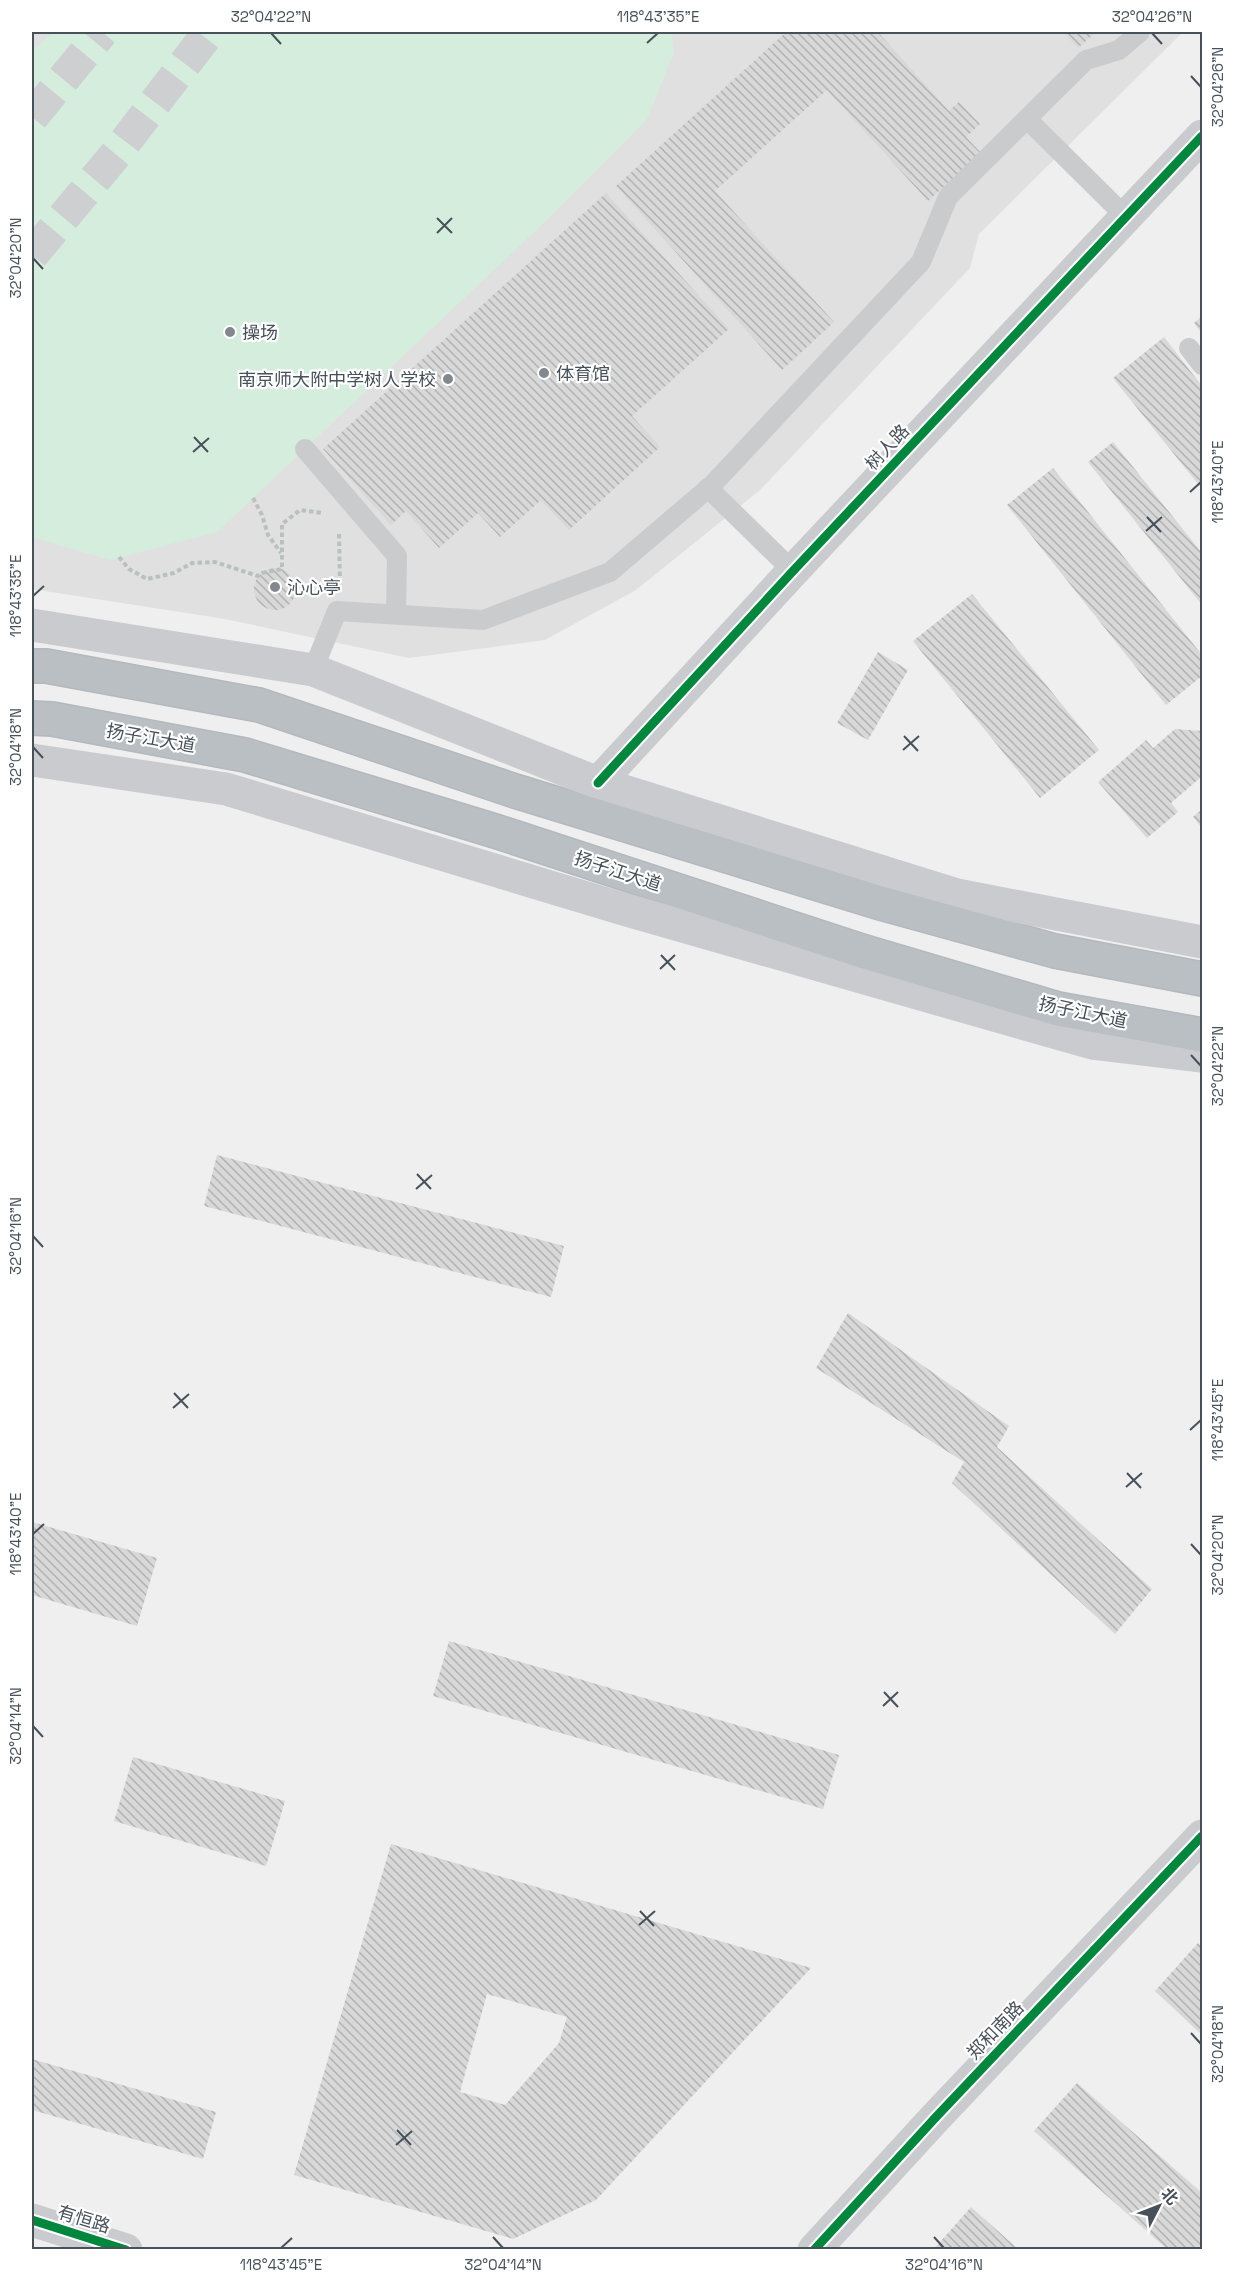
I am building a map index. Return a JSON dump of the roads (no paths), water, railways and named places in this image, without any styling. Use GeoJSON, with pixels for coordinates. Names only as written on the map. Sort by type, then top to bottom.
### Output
{"type":"FeatureCollection","features":[{"type":"Feature","properties":{"kind":"highway"},"geometry":{"type":"LineString","coordinates":[[32,666],[46,666],[259,705],[515,791],[884,904],[1055,951],[1203,979]]}},
{"type":"Feature","properties":{"kind":"highway","name":"扬子江大道"},"geometry":{"type":"LineString","coordinates":[[32,718],[52,719],[245,755],[495,831],[865,952],[1047,1005],[1203,1035]]}},
{"type":"Feature","properties":{"kind":"main road","name":"树人路"},"geometry":{"type":"LineString","coordinates":[[598,783],[793,571],[1203,136]]}},
{"type":"Feature","properties":{"kind":"main road"},"geometry":{"type":"LineString","coordinates":[[32,625],[313,670],[598,783],[957,895],[1203,942]]}},
{"type":"Feature","properties":{"kind":"main road"},"geometry":{"type":"LineString","coordinates":[[32,760],[226,789],[612,906],[1092,1043],[1203,1056]]}},
{"type":"Feature","properties":{"kind":"main road","name":"郑和南路"},"geometry":{"type":"LineString","coordinates":[[814,2250],[936,2117],[1203,1836]]}},
{"type":"Feature","properties":{"kind":"main road","name":"有恒路"},"geometry":{"type":"LineString","coordinates":[[32,2220],[126,2250]]}},
{"type":"Feature","properties":{"kind":"lane"},"geometry":{"type":"LineString","coordinates":[[313,670],[337,611],[483,620],[610,572],[708,488],[921,262],[948,197],[1086,60],[1119,50],[1140,32]]}},
{"type":"Feature","properties":{"kind":"lane"},"geometry":{"type":"LineString","coordinates":[[1027,119],[1126,217]]}},
{"type":"Feature","properties":{"kind":"lane"},"geometry":{"type":"LineString","coordinates":[[1189,348],[1203,365]]}},
{"type":"Feature","properties":{"kind":"lane"},"geometry":{"type":"LineString","coordinates":[[305,449],[397,556],[396,614]]}},
{"type":"Feature","properties":{"kind":"lane"},"geometry":{"type":"LineString","coordinates":[[708,488],[793,571]]}},
{"type":"Feature","properties":{"kind":"tunnel"},"geometry":{"type":"LineString","coordinates":[[32,117],[102,32]]}},
{"type":"Feature","properties":{"kind":"tunnel"},"geometry":{"type":"LineString","coordinates":[[32,255],[116,154],[209,32]]}},
{"type":"Feature","properties":{"kind":"place","name":"操场"},"geometry":{"type":"Point","coordinates":[230,332]}},
{"type":"Feature","properties":{"kind":"place","name":"体育馆"},"geometry":{"type":"Point","coordinates":[544,373]}},
{"type":"Feature","properties":{"kind":"place","name":"南京师大附中学树人学校"},"geometry":{"type":"Point","coordinates":[448,379]}},
{"type":"Feature","properties":{"kind":"place","name":"沁心亭"},"geometry":{"type":"Point","coordinates":[275,587]}}]}
